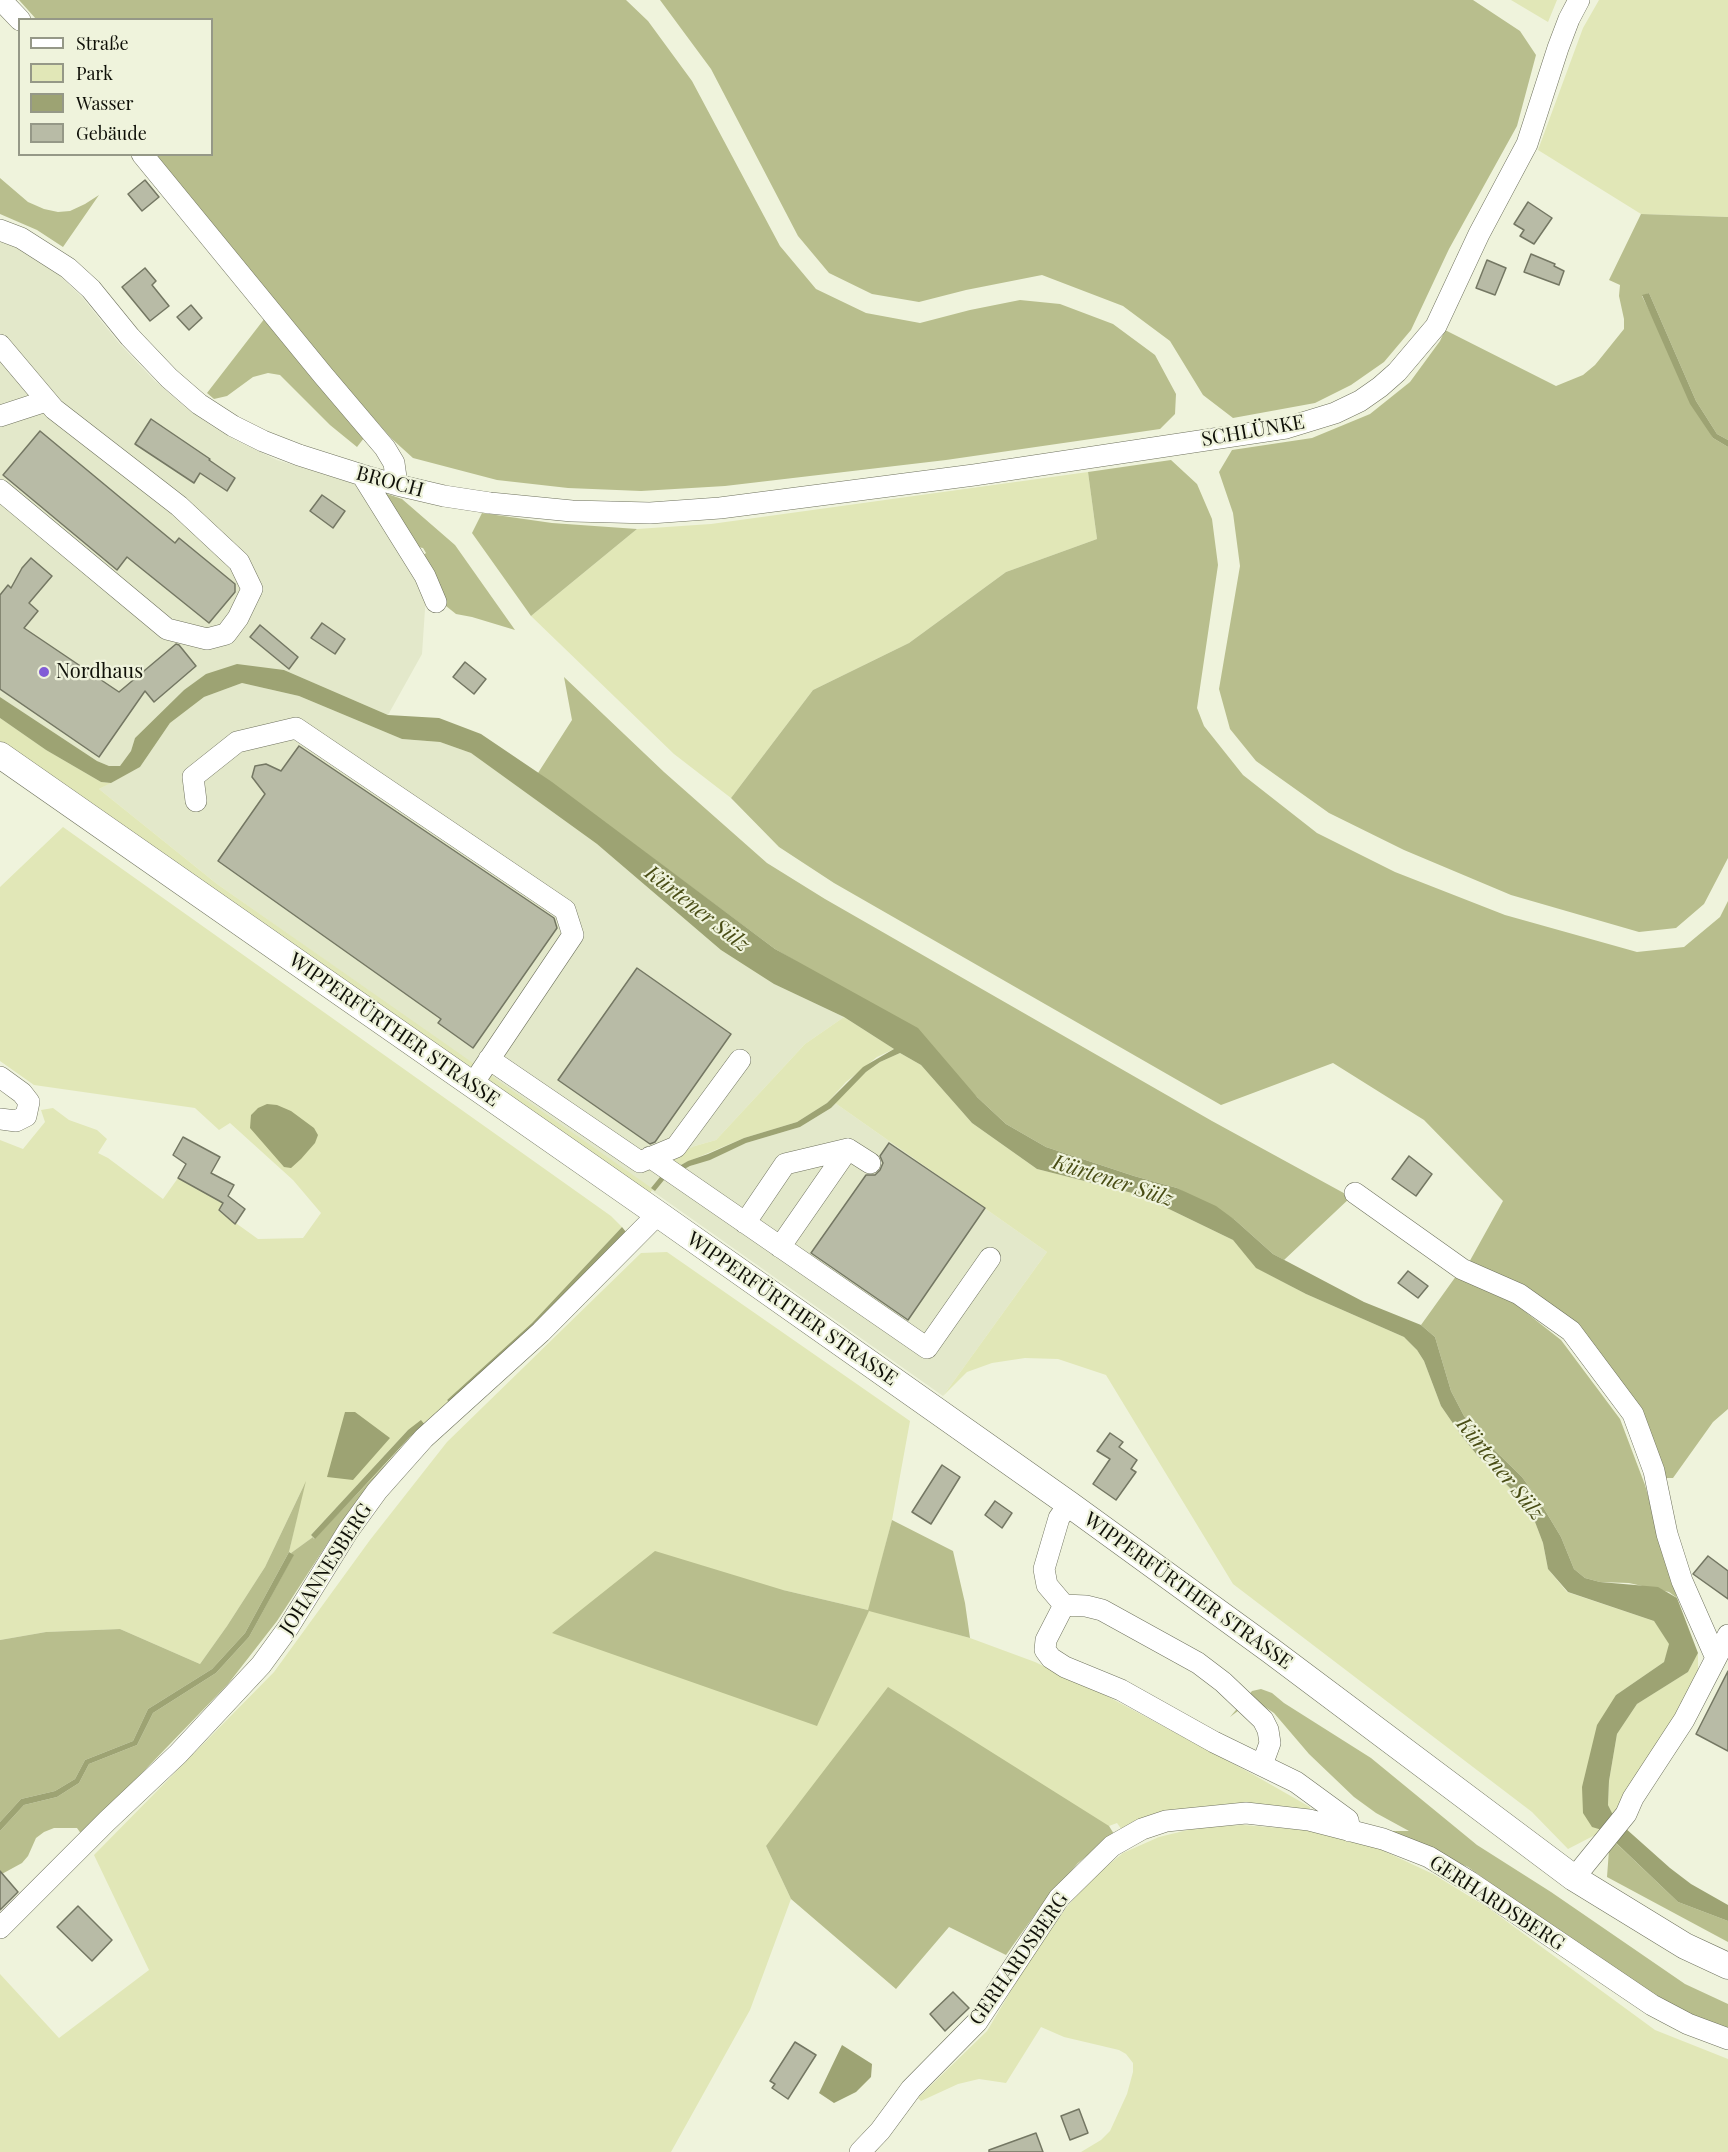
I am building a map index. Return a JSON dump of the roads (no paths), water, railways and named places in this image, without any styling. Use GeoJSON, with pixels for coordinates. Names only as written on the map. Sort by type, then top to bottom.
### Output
{"type":"FeatureCollection","features":[{"type":"Feature","properties":{"kind":"main road","name":"WIPPERFÜRTHER STRASSE"},"geometry":{"type":"LineString","coordinates":[[0,755],[1069,1504],[1270,1650],[1574,1878],[1685,1946],[1728,1966]]}},
{"type":"Feature","properties":{"kind":"street"},"geometry":{"type":"LineString","coordinates":[[2,0],[18,18]]}},
{"type":"Feature","properties":{"kind":"street","name":"SCHLÜNKE"},"geometry":{"type":"LineString","coordinates":[[861,490],[1286,428],[1335,413],[1360,401],[1397,372],[1436,326],[1479,234],[1527,144],[1558,48],[1579,0]]}},
{"type":"Feature","properties":{"kind":"street"},"geometry":{"type":"LineString","coordinates":[[144,156],[322,375],[385,448],[394,464],[397,485]]}},
{"type":"Feature","properties":{"kind":"street","name":"BROCH"},"geometry":{"type":"LineString","coordinates":[[0,230],[21,238],[68,268],[91,290],[153,362],[199,404],[233,426],[263,441],[362,475],[444,496],[572,511],[650,513],[720,508],[861,490]]}},
{"type":"Feature","properties":{"kind":"street"},"geometry":{"type":"LineString","coordinates":[[0,345],[46,401],[62,416],[179,506],[239,562],[252,589],[238,618],[226,634],[207,639],[167,628],[0,490]]}},
{"type":"Feature","properties":{"kind":"street"},"geometry":{"type":"LineString","coordinates":[[0,416],[46,401]]}},
{"type":"Feature","properties":{"kind":"street"},"geometry":{"type":"LineString","coordinates":[[362,475],[425,576],[436,602]]}},
{"type":"Feature","properties":{"kind":"street"},"geometry":{"type":"LineString","coordinates":[[196,801],[193,777],[237,742],[296,728],[565,910],[573,935],[472,1084]]}},
{"type":"Feature","properties":{"kind":"street"},"geometry":{"type":"LineString","coordinates":[[489,1059],[640,1162],[655,1161],[676,1147],[741,1060]]}},
{"type":"Feature","properties":{"kind":"street"},"geometry":{"type":"LineString","coordinates":[[0,1077],[22,1094],[28,1102],[26,1116],[16,1121],[0,1119]]}},
{"type":"Feature","properties":{"kind":"street"},"geometry":{"type":"LineString","coordinates":[[745,1223],[785,1164],[848,1149],[870,1163]]}},
{"type":"Feature","properties":{"kind":"street"},"geometry":{"type":"LineString","coordinates":[[780,1247],[848,1149]]}},
{"type":"Feature","properties":{"kind":"street"},"geometry":{"type":"LineString","coordinates":[[655,1161],[927,1348],[990,1258]]}},
{"type":"Feature","properties":{"kind":"street"},"geometry":{"type":"LineString","coordinates":[[1354,1193],[1462,1269],[1519,1294],[1571,1330],[1633,1414],[1654,1471],[1667,1534],[1683,1581],[1716,1658]]}},
{"type":"Feature","properties":{"kind":"street","name":"JOHANNESBERG"},"geometry":{"type":"LineString","coordinates":[[0,1928],[178,1754],[254,1672],[288,1628],[348,1531],[377,1491],[424,1438],[541,1332],[658,1214]]}},
{"type":"Feature","properties":{"kind":"street"},"geometry":{"type":"LineString","coordinates":[[1069,1504],[1059,1518],[1044,1569],[1047,1586],[1064,1605],[1086,1606],[1102,1610],[1198,1663],[1223,1682],[1263,1720],[1268,1730],[1270,1743],[1262,1765]]}},
{"type":"Feature","properties":{"kind":"street"},"geometry":{"type":"LineString","coordinates":[[1064,1605],[1046,1640],[1045,1650],[1051,1658],[1065,1667],[1121,1690],[1214,1742],[1296,1782],[1348,1820],[1350,1831]]}},
{"type":"Feature","properties":{"kind":"street"},"geometry":{"type":"LineString","coordinates":[[1574,1878],[1626,1814],[1684,1720],[1728,1635]]}},
{"type":"Feature","properties":{"kind":"street","name":"GERHARDSBERG"},"geometry":{"type":"LineString","coordinates":[[860,2152],[880,2131],[911,2089],[977,2022],[1059,1898],[1112,1846],[1142,1829],[1166,1821],[1246,1813],[1309,1820],[1383,1839],[1429,1857],[1470,1882],[1652,2005],[1688,2024],[1728,2039]]}},
{"type":"Feature","properties":{"kind":"water"},"geometry":{"type":"Polygon","coordinates":[[[1649,293],[1696,401],[1717,434],[1728,440],[1728,447],[1713,438],[1690,404],[1642,295],[1649,293]]]}},
{"type":"Feature","properties":{"kind":"water","name":"Kürtener Sülz"},"geometry":{"type":"Polygon","coordinates":[[[237,664],[284,670],[388,715],[439,718],[481,734],[552,782],[775,949],[918,1028],[977,1097],[1006,1124],[1046,1147],[1177,1188],[1216,1206],[1273,1254],[1364,1302],[1421,1325],[1435,1337],[1451,1391],[1464,1416],[1478,1434],[1522,1477],[1540,1502],[1561,1537],[1574,1569],[1585,1578],[1600,1582],[1658,1587],[1677,1598],[1698,1653],[1688,1672],[1637,1704],[1617,1734],[1609,1781],[1608,1805],[1615,1819],[1670,1868],[1691,1884],[1728,1905],[1728,1921],[1678,1902],[1602,1830],[1592,1827],[1583,1813],[1582,1787],[1597,1725],[1616,1695],[1664,1662],[1669,1644],[1654,1621],[1568,1592],[1548,1569],[1543,1543],[1532,1514],[1461,1435],[1441,1406],[1424,1361],[1404,1337],[1306,1294],[1256,1268],[1233,1240],[1140,1195],[1037,1169],[972,1123],[921,1065],[900,1053],[880,1062],[866,1072],[831,1108],[800,1127],[746,1143],[710,1160],[690,1166],[664,1180],[655,1191],[651,1188],[660,1177],[688,1161],[744,1138],[797,1122],[827,1103],[863,1067],[894,1049],[844,1017],[774,984],[721,950],[597,844],[471,753],[440,742],[402,739],[299,696],[242,683],[204,697],[170,723],[140,767],[111,783],[101,782],[46,750],[0,718],[0,697],[97,761],[109,766],[120,766],[131,751],[135,738],[184,690],[206,674],[237,664]]]}},
{"type":"Feature","properties":{"kind":"water"},"geometry":{"type":"Polygon","coordinates":[[[267,1104],[277,1105],[291,1111],[314,1128],[318,1135],[315,1143],[291,1168],[284,1167],[250,1128],[251,1115],[258,1108],[267,1104]]]}},
{"type":"Feature","properties":{"kind":"water"},"geometry":{"type":"Polygon","coordinates":[[[622,1227],[626,1232],[536,1327],[451,1404],[447,1400],[532,1323],[622,1227]]]}},
{"type":"Feature","properties":{"kind":"water"},"geometry":{"type":"Polygon","coordinates":[[[345,1412],[355,1412],[390,1438],[353,1480],[327,1477],[345,1412]]]}},
{"type":"Feature","properties":{"kind":"water"},"geometry":{"type":"Polygon","coordinates":[[[421,1420],[425,1425],[410,1437],[315,1539],[311,1535],[408,1430],[421,1420]]]}},
{"type":"Feature","properties":{"kind":"water"},"geometry":{"type":"Polygon","coordinates":[[[289,1552],[294,1555],[249,1637],[216,1673],[153,1713],[137,1745],[89,1764],[79,1783],[57,1797],[24,1805],[0,1831],[0,1822],[21,1799],[55,1791],[75,1779],[85,1760],[133,1741],[148,1709],[212,1669],[245,1633],[289,1552]]]}},
{"type":"Feature","properties":{"kind":"water"},"geometry":{"type":"Polygon","coordinates":[[[842,2045],[872,2064],[871,2077],[856,2092],[834,2103],[819,2093],[842,2045]]]}},
{"type":"Feature","properties":{"kind":"place","name":"Nordhaus"},"geometry":{"type":"Point","coordinates":[44,672]}}]}
